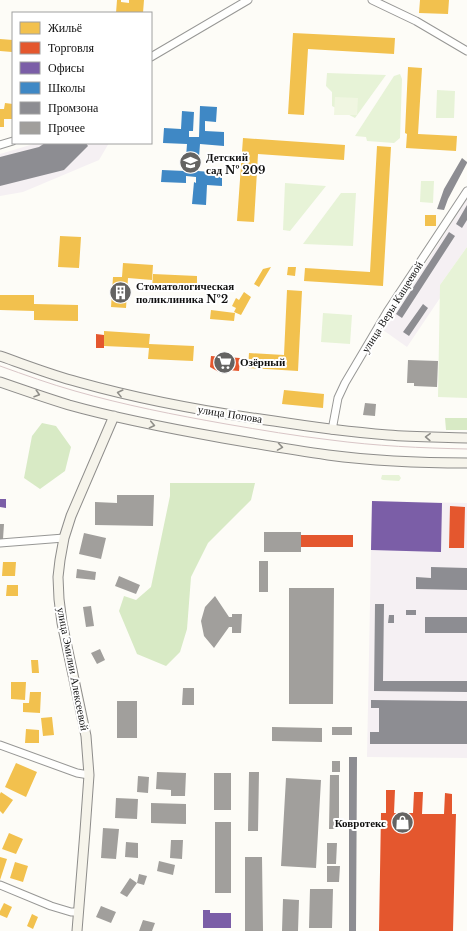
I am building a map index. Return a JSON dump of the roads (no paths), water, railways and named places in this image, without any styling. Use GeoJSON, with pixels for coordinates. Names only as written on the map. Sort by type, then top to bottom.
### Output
{"type":"FeatureCollection","features":[{"type":"Feature","properties":{"kind":"main road","name":"улица Попова"},"geometry":{"type":"LineString","coordinates":[[0,356],[77,382],[120,393],[240,416],[332,430],[388,435],[467,438]]}},
{"type":"Feature","properties":{"kind":"main road"},"geometry":{"type":"LineString","coordinates":[[0,382],[70,405],[114,416],[257,444],[328,455],[372,459],[467,463]]}},
{"type":"Feature","properties":{"kind":"main road","name":"улица Эмилии Алексеевой"},"geometry":{"type":"LineString","coordinates":[[77,931],[89,775],[86,736],[62,623],[58,577],[64,538],[71,516],[114,416]]}},
{"type":"Feature","properties":{"kind":"street"},"geometry":{"type":"LineString","coordinates":[[152,56],[248,0]]}},
{"type":"Feature","properties":{"kind":"street"},"geometry":{"type":"LineString","coordinates":[[372,0],[416,21],[467,51]]}},
{"type":"Feature","properties":{"kind":"street"},"geometry":{"type":"LineString","coordinates":[[0,145],[12,141]]}},
{"type":"Feature","properties":{"kind":"street","name":"улица Веры Кащеевой"},"geometry":{"type":"LineString","coordinates":[[332,430],[338,398],[345,383],[387,312],[467,191]]}},
{"type":"Feature","properties":{"kind":"street"},"geometry":{"type":"LineString","coordinates":[[0,543],[64,538]]}},
{"type":"Feature","properties":{"kind":"street"},"geometry":{"type":"LineString","coordinates":[[0,745],[76,773],[89,775]]}},
{"type":"Feature","properties":{"kind":"street"},"geometry":{"type":"LineString","coordinates":[[0,885],[52,906],[71,912],[78,912]]}},
{"type":"Feature","properties":{"kind":"tram line"},"geometry":{"type":"LineString","coordinates":[[0,366],[56,385],[112,401],[226,424],[292,435],[348,442],[467,449]]}},
{"type":"Feature","properties":{"kind":"place","name":"Детский сад № 209"},"geometry":{"type":"Point","coordinates":[190,163]}},
{"type":"Feature","properties":{"kind":"place","name":"Стоматологическая поликлиника №2"},"geometry":{"type":"Point","coordinates":[120,292]}},
{"type":"Feature","properties":{"kind":"place","name":"Озёрный"},"geometry":{"type":"Point","coordinates":[225,362]}},
{"type":"Feature","properties":{"kind":"place","name":"Ковротекс"},"geometry":{"type":"Point","coordinates":[402,823]}}]}
